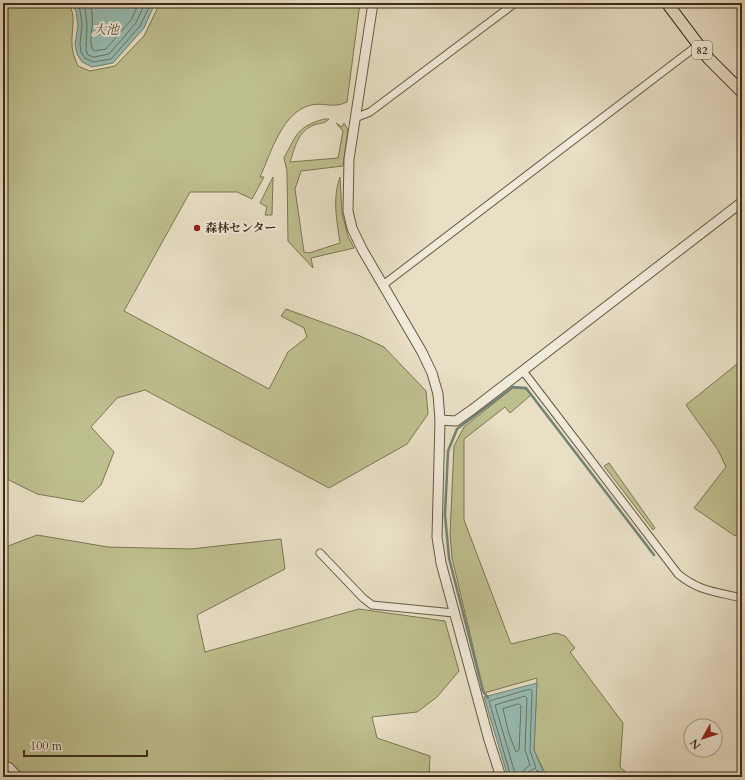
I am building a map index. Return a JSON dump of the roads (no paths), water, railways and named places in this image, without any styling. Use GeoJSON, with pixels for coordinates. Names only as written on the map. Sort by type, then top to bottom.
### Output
{"type":"FeatureCollection","features":[{"type":"Feature","properties":{"kind":"main road","name":"82"},"geometry":{"type":"LineString","coordinates":[[667,3],[698,45],[722,74],[742,92]]}},
{"type":"Feature","properties":{"kind":"street"},"geometry":{"type":"LineString","coordinates":[[373,3],[349,159],[348,211],[352,228],[359,242],[422,352],[432,373],[438,394],[440,420],[437,537],[441,563],[489,740],[501,777]]}},
{"type":"Feature","properties":{"kind":"street"},"geometry":{"type":"LineString","coordinates":[[355,118],[370,112],[515,3]]}},
{"type":"Feature","properties":{"kind":"street"},"geometry":{"type":"LineString","coordinates":[[383,285],[698,45]]}},
{"type":"Feature","properties":{"kind":"street"},"geometry":{"type":"LineString","coordinates":[[440,420],[456,421],[742,202]]}},
{"type":"Feature","properties":{"kind":"street"},"geometry":{"type":"LineString","coordinates":[[523,371],[678,574],[691,584],[701,589],[742,598]]}},
{"type":"Feature","properties":{"kind":"street"},"geometry":{"type":"LineString","coordinates":[[320,553],[363,598],[372,605],[454,613]]}},
{"type":"Feature","properties":{"kind":"street"},"geometry":{"type":"LineString","coordinates":[[3,764],[10,767],[19,777]]}},
{"type":"Feature","properties":{"kind":"water","name":"大池"},"geometry":{"type":"Polygon","coordinates":[[[71,3],[155,3],[144,28],[113,63],[92,67],[82,62],[77,54],[75,44],[78,26],[76,11],[71,3]]]}},
{"type":"Feature","properties":{"kind":"water"},"geometry":{"type":"Polygon","coordinates":[[[537,683],[534,750],[543,771],[526,777],[508,777],[484,697],[537,683]]]}},
{"type":"Feature","properties":{"kind":"waterway"},"geometry":{"type":"LineString","coordinates":[[488,698],[483,691],[449,558],[445,515],[448,451],[457,429],[513,387],[526,388],[654,555]]}},
{"type":"Feature","properties":{"kind":"waterway"},"geometry":{"type":"LineString","coordinates":[[537,771],[544,777]]}},
{"type":"Feature","properties":{"kind":"place","name":"森林センター"},"geometry":{"type":"Point","coordinates":[197,228]}}]}
